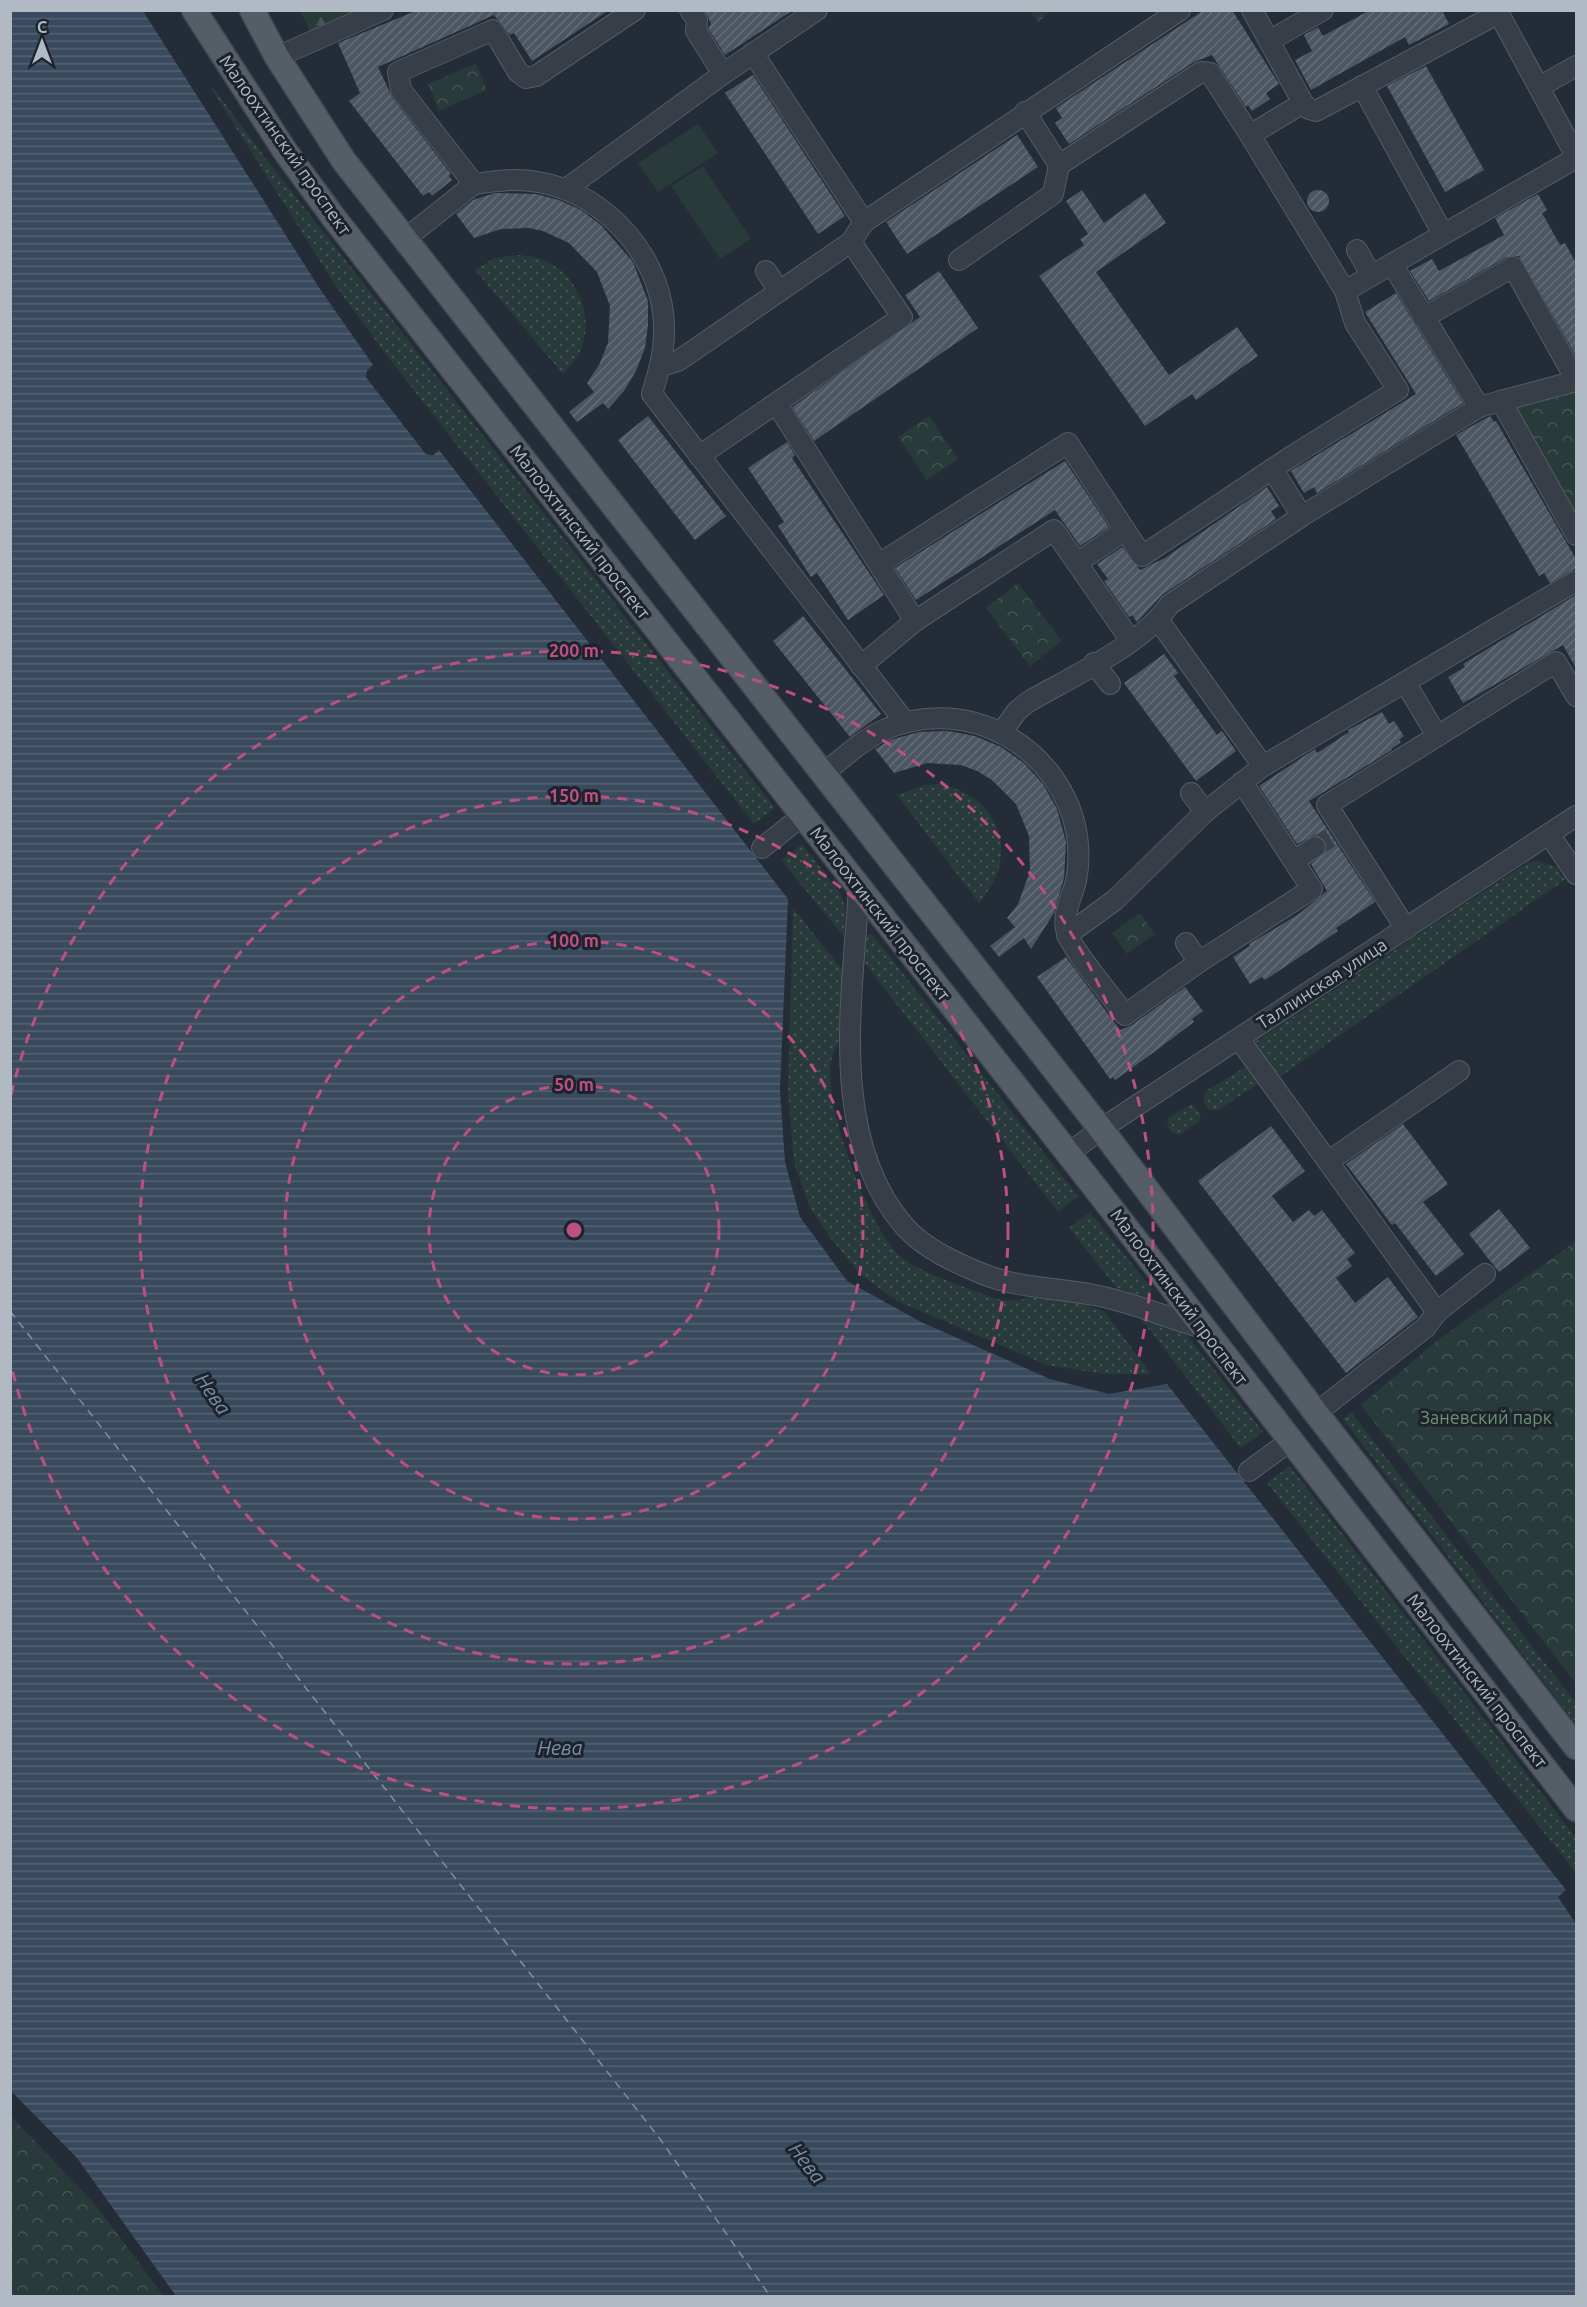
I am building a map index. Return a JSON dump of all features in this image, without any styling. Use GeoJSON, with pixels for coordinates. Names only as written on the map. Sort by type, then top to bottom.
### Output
{"type":"FeatureCollection","features":[{"type":"Feature","properties":{"kind":"main road","name":"Малоохтинский проспект"},"geometry":{"type":"LineString","coordinates":[[194,10],[285,151],[334,218],[859,886],[1576,1809]]}},
{"type":"Feature","properties":{"kind":"main road","name":"Малоохтинский проспект"},"geometry":{"type":"LineString","coordinates":[[252,10],[277,57],[344,161],[1101,1129],[1316,1413],[1576,1747]]}},
{"type":"Feature","properties":{"kind":"street"},"geometry":{"type":"LineString","coordinates":[[277,57],[383,10]]}},
{"type":"Feature","properties":{"kind":"street"},"geometry":{"type":"LineString","coordinates":[[474,184],[401,90],[398,72],[493,30],[518,72],[526,78],[536,76],[635,10]]}},
{"type":"Feature","properties":{"kind":"street"},"geometry":{"type":"LineString","coordinates":[[690,10],[697,20],[696,31],[723,74]]}},
{"type":"Feature","properties":{"kind":"street"},"geometry":{"type":"LineString","coordinates":[[566,189],[723,74],[817,10]]}},
{"type":"Feature","properties":{"kind":"street"},"geometry":{"type":"LineString","coordinates":[[661,366],[678,361],[850,242],[864,222],[1180,10]]}},
{"type":"Feature","properties":{"kind":"street"},"geometry":{"type":"LineString","coordinates":[[1252,10],[1303,103],[1309,109],[1316,111],[1498,12],[1576,157],[1345,291]]}},
{"type":"Feature","properties":{"kind":"street"},"geometry":{"type":"LineString","coordinates":[[1269,41],[1323,10]]}},
{"type":"Feature","properties":{"kind":"street"},"geometry":{"type":"LineString","coordinates":[[753,53],[864,222]]}},
{"type":"Feature","properties":{"kind":"street"},"geometry":{"type":"LineString","coordinates":[[1539,87],[1576,66]]}},
{"type":"Feature","properties":{"kind":"street"},"geometry":{"type":"LineString","coordinates":[[879,564],[1068,443],[1142,556],[1272,469],[1398,390],[1355,322],[1345,291],[1210,73],[1201,72],[1059,165]]}},
{"type":"Feature","properties":{"kind":"street"},"geometry":{"type":"LineString","coordinates":[[1362,87],[1443,234]]}},
{"type":"Feature","properties":{"kind":"street"},"geometry":{"type":"LineString","coordinates":[[1250,135],[1303,103]]}},
{"type":"Feature","properties":{"kind":"street"},"geometry":{"type":"LineString","coordinates":[[959,260],[1053,194],[1059,165],[1025,112]]}},
{"type":"Feature","properties":{"kind":"street"},"geometry":{"type":"LineString","coordinates":[[405,239],[474,184],[507,179],[539,182],[566,189],[598,206],[625,230],[646,260],[660,294],[664,330],[661,366],[652,394],[905,722]]}},
{"type":"Feature","properties":{"kind":"street"},"geometry":{"type":"LineString","coordinates":[[699,456],[902,317],[850,242]]}},
{"type":"Feature","properties":{"kind":"street"},"geometry":{"type":"LineString","coordinates":[[1357,250],[1371,276]]}},
{"type":"Feature","properties":{"kind":"street"},"geometry":{"type":"LineString","coordinates":[[1392,264],[1479,407]]}},
{"type":"Feature","properties":{"kind":"street"},"geometry":{"type":"LineString","coordinates":[[1002,732],[1017,711],[1028,702],[1131,641],[1159,621],[1169,605],[1302,516],[1479,407],[1576,381],[1513,267],[1423,318]]}},
{"type":"Feature","properties":{"kind":"street"},"geometry":{"type":"LineString","coordinates":[[766,271],[779,291]]}},
{"type":"Feature","properties":{"kind":"street"},"geometry":{"type":"LineString","coordinates":[[1501,401],[1576,535]]}},
{"type":"Feature","properties":{"kind":"street"},"geometry":{"type":"LineString","coordinates":[[776,403],[915,621]]}},
{"type":"Feature","properties":{"kind":"street"},"geometry":{"type":"LineString","coordinates":[[1272,469],[1302,516]]}},
{"type":"Feature","properties":{"kind":"street"},"geometry":{"type":"LineString","coordinates":[[861,666],[915,621],[1054,530],[1131,641]]}},
{"type":"Feature","properties":{"kind":"street"},"geometry":{"type":"LineString","coordinates":[[1077,563],[1125,530]]}},
{"type":"Feature","properties":{"kind":"street"},"geometry":{"type":"LineString","coordinates":[[1067,935],[1115,900],[1205,812],[1263,766],[1576,581]]}},
{"type":"Feature","properties":{"kind":"street"},"geometry":{"type":"LineString","coordinates":[[1159,621],[1263,766]]}},
{"type":"Feature","properties":{"kind":"street"},"geometry":{"type":"LineString","coordinates":[[1406,929],[1329,838],[1327,805],[1557,662],[1576,696]]}},
{"type":"Feature","properties":{"kind":"street"},"geometry":{"type":"LineString","coordinates":[[1094,663],[1110,684]]}},
{"type":"Feature","properties":{"kind":"street"},"geometry":{"type":"LineString","coordinates":[[1405,682],[1437,736]]}},
{"type":"Feature","properties":{"kind":"street"},"geometry":{"type":"LineString","coordinates":[[823,774],[873,735],[905,722],[927,718],[966,720],[1002,732],[1032,752],[1044,764],[1062,790],[1073,818],[1078,858],[1074,888],[1065,916],[1067,935],[1125,1015],[1199,962],[1312,889],[1242,783]]}},
{"type":"Feature","properties":{"kind":"street"},"geometry":{"type":"LineString","coordinates":[[1191,793],[1205,812]]}},
{"type":"Feature","properties":{"kind":"street"},"geometry":{"type":"LineString","coordinates":[[762,848],[802,816]]}},
{"type":"Feature","properties":{"kind":"street","name":"Таллинская улица"},"geometry":{"type":"LineString","coordinates":[[1068,1154],[1101,1129],[1576,816]]}},
{"type":"Feature","properties":{"kind":"street"},"geometry":{"type":"LineString","coordinates":[[1549,834],[1576,874]]}},
{"type":"Feature","properties":{"kind":"street"},"geometry":{"type":"LineString","coordinates":[[1294,861],[1329,838]]}},
{"type":"Feature","properties":{"kind":"street"},"geometry":{"type":"LineString","coordinates":[[859,886],[850,1013],[858,1137],[869,1170],[883,1198],[906,1229],[932,1250],[985,1275],[1044,1288],[1096,1295],[1203,1329]]}},
{"type":"Feature","properties":{"kind":"street"},"geometry":{"type":"LineString","coordinates":[[1186,943],[1199,962]]}},
{"type":"Feature","properties":{"kind":"street"},"geometry":{"type":"LineString","coordinates":[[1239,1039],[1437,1312]]}},
{"type":"Feature","properties":{"kind":"street"},"geometry":{"type":"LineString","coordinates":[[1329,1161],[1459,1071]]}},
{"type":"Feature","properties":{"kind":"street"},"geometry":{"type":"LineString","coordinates":[[1316,1413],[1426,1327],[1437,1312],[1485,1274]]}},
{"type":"Feature","properties":{"kind":"street"},"geometry":{"type":"LineString","coordinates":[[1249,1471],[1290,1441]]}},
{"type":"Feature","properties":{"kind":"green space"},"geometry":{"type":"Polygon","coordinates":[[[300,11],[358,11],[310,31],[300,11]]]}},
{"type":"Feature","properties":{"kind":"green space"},"geometry":{"type":"Polygon","coordinates":[[[1030,11],[1051,11],[1038,22],[1030,11]]]}},
{"type":"Feature","properties":{"kind":"green space"},"geometry":{"type":"Polygon","coordinates":[[[476,63],[487,90],[439,111],[428,84],[476,63]]]}},
{"type":"Feature","properties":{"kind":"green space"},"geometry":{"type":"Polygon","coordinates":[[[213,87],[267,160],[775,808],[754,824],[387,356],[335,285],[211,88],[213,87]]]}},
{"type":"Feature","properties":{"kind":"green space"},"geometry":{"type":"Polygon","coordinates":[[[698,124],[718,153],[658,192],[638,163],[698,124]]]}},
{"type":"Feature","properties":{"kind":"green space"},"geometry":{"type":"Polygon","coordinates":[[[703,166],[751,239],[720,259],[671,186],[703,166]]]}},
{"type":"Feature","properties":{"kind":"green space"},"geometry":{"type":"Polygon","coordinates":[[[518,255],[538,258],[554,266],[574,286],[581,299],[586,328],[583,342],[578,356],[563,374],[475,270],[495,258],[518,255]]]}},
{"type":"Feature","properties":{"kind":"green space"},"geometry":{"type":"Polygon","coordinates":[[[1576,389],[1576,525],[1507,404],[1576,389]]]}},
{"type":"Feature","properties":{"kind":"green space"},"geometry":{"type":"Polygon","coordinates":[[[929,416],[958,459],[927,480],[898,437],[929,416]]]}},
{"type":"Feature","properties":{"kind":"green space"},"geometry":{"type":"Polygon","coordinates":[[[1018,583],[1062,641],[1030,666],[986,608],[1018,583]]]}},
{"type":"Feature","properties":{"kind":"green space"},"geometry":{"type":"Polygon","coordinates":[[[939,784],[960,791],[977,801],[990,815],[998,830],[1001,848],[999,866],[992,885],[979,903],[897,795],[924,785],[939,784]]]}},
{"type":"Feature","properties":{"kind":"green space"},"geometry":{"type":"Polygon","coordinates":[[[802,844],[841,894],[845,908],[844,937],[781,860],[802,844]]]}},
{"type":"Feature","properties":{"kind":"green space"},"geometry":{"type":"Polygon","coordinates":[[[1538,861],[1556,867],[1565,880],[1278,1078],[1255,1042],[1527,863],[1538,861]]]}},
{"type":"Feature","properties":{"kind":"green space"},"geometry":{"type":"Polygon","coordinates":[[[793,908],[845,973],[845,1017],[830,1066],[835,1110],[842,1137],[863,1194],[888,1241],[900,1256],[914,1266],[990,1296],[1015,1301],[1030,1296],[1037,1290],[1104,1311],[1151,1374],[1103,1374],[1047,1365],[897,1301],[860,1274],[832,1240],[810,1208],[794,1163],[788,1092],[793,908]]]}},
{"type":"Feature","properties":{"kind":"green space"},"geometry":{"type":"Polygon","coordinates":[[[1140,913],[1155,934],[1127,954],[1112,933],[1140,913]]]}},
{"type":"Feature","properties":{"kind":"green space"},"geometry":{"type":"Polygon","coordinates":[[[872,934],[1078,1196],[1058,1212],[863,961],[865,935],[872,934]]]}},
{"type":"Feature","properties":{"kind":"green space"},"geometry":{"type":"Polygon","coordinates":[[[1250,1066],[1260,1081],[1258,1084],[1217,1111],[1208,1109],[1203,1101],[1206,1091],[1250,1066]]]}},
{"type":"Feature","properties":{"kind":"green space"},"geometry":{"type":"Polygon","coordinates":[[[1191,1104],[1201,1114],[1199,1121],[1180,1135],[1172,1133],[1167,1126],[1169,1117],[1191,1104]]]}},
{"type":"Feature","properties":{"kind":"green space"},"geometry":{"type":"Polygon","coordinates":[[[1090,1212],[1152,1289],[1150,1296],[1147,1298],[1117,1288],[1069,1228],[1090,1212]]]}},
{"type":"Feature","properties":{"kind":"green space","name":"Заневский парк"},"geometry":{"type":"Polygon","coordinates":[[[1576,1241],[1576,1684],[1361,1405],[1438,1340],[1576,1241]]]}},
{"type":"Feature","properties":{"kind":"green space"},"geometry":{"type":"Polygon","coordinates":[[[1138,1315],[1183,1330],[1263,1432],[1241,1448],[1138,1315]]]}},
{"type":"Feature","properties":{"kind":"green space"},"geometry":{"type":"Polygon","coordinates":[[[1351,1412],[1576,1703],[1576,1724],[1343,1419],[1351,1412]]]}},
{"type":"Feature","properties":{"kind":"green space"},"geometry":{"type":"Polygon","coordinates":[[[1290,1466],[1576,1838],[1576,1873],[1267,1483],[1290,1466]]]}},
{"type":"Feature","properties":{"kind":"green space"},"geometry":{"type":"Polygon","coordinates":[[[10,2115],[95,2204],[164,2296],[11,2296],[10,2115]]]}},
{"type":"Feature","properties":{"kind":"water","name":"Нева"},"geometry":{"type":"Polygon","coordinates":[[[10,11],[143,11],[320,289],[373,365],[367,371],[366,377],[426,454],[433,455],[439,450],[788,899],[780,1090],[785,1162],[800,1217],[847,1281],[921,1322],[1050,1379],[1109,1394],[1167,1384],[1566,1890],[1558,1897],[1576,1924],[1576,2296],[176,2296],[77,2158],[11,2091],[10,11]]]}},
{"type":"Feature","properties":{"kind":"pier"},"geometry":{"type":"Polygon","coordinates":[[[373,365],[375,368],[369,376],[428,451],[437,448],[439,450],[433,455],[426,454],[366,377],[367,371],[373,365]]]}},
{"type":"Feature","properties":{"kind":"building"},"geometry":{"type":"Polygon","coordinates":[[[418,10],[609,10],[532,61],[514,33],[510,35],[494,15],[378,67],[392,97],[451,174],[449,176],[452,180],[432,196],[429,192],[423,196],[349,101],[360,93],[338,43],[418,10]]]}},
{"type":"Feature","properties":{"kind":"building"},"geometry":{"type":"Polygon","coordinates":[[[705,10],[793,10],[725,55],[708,28],[711,24],[705,10]]]}},
{"type":"Feature","properties":{"kind":"building"},"geometry":{"type":"Polygon","coordinates":[[[1204,10],[1232,10],[1279,84],[1266,93],[1270,99],[1252,111],[1248,105],[1246,107],[1212,55],[1194,62],[1069,144],[1055,123],[1062,118],[1056,108],[1204,10]]]}},
{"type":"Feature","properties":{"kind":"building"},"geometry":{"type":"Polygon","coordinates":[[[1370,10],[1442,10],[1449,24],[1409,45],[1405,37],[1311,90],[1295,60],[1312,51],[1304,35],[1318,27],[1323,36],[1370,10]]]}},
{"type":"Feature","properties":{"kind":"building"},"geometry":{"type":"Polygon","coordinates":[[[1426,66],[1484,170],[1445,192],[1387,86],[1426,66]]]}},
{"type":"Feature","properties":{"kind":"building"},"geometry":{"type":"Polygon","coordinates":[[[753,75],[845,216],[818,234],[725,93],[753,75]]]}},
{"type":"Feature","properties":{"kind":"building"},"geometry":{"type":"Polygon","coordinates":[[[1017,135],[1038,167],[907,254],[886,222],[1017,135]]]}},
{"type":"Feature","properties":{"kind":"building"},"geometry":{"type":"Polygon","coordinates":[[[1082,190],[1104,223],[1145,193],[1166,223],[1096,272],[1169,375],[1237,327],[1258,356],[1196,400],[1192,394],[1145,426],[1039,276],[1084,245],[1080,239],[1088,234],[1066,201],[1082,190]]]}},
{"type":"Feature","properties":{"kind":"building"},"geometry":{"type":"Polygon","coordinates":[[[1318,190],[1326,193],[1329,201],[1326,209],[1318,212],[1310,209],[1307,201],[1310,193],[1318,190]]]}},
{"type":"Feature","properties":{"kind":"building"},"geometry":{"type":"Polygon","coordinates":[[[495,193],[536,194],[559,200],[581,210],[601,225],[633,262],[648,301],[645,348],[636,371],[624,391],[608,409],[603,403],[577,422],[569,412],[594,392],[587,383],[599,365],[608,343],[610,306],[597,272],[569,243],[543,231],[529,228],[501,229],[474,238],[456,214],[473,200],[495,193]]]}},
{"type":"Feature","properties":{"kind":"building"},"geometry":{"type":"Polygon","coordinates":[[[1538,194],[1547,210],[1542,213],[1560,245],[1565,243],[1576,263],[1576,356],[1519,256],[1507,257],[1429,301],[1410,271],[1432,259],[1439,271],[1504,235],[1495,218],[1538,194]]]}},
{"type":"Feature","properties":{"kind":"building"},"geometry":{"type":"Polygon","coordinates":[[[939,271],[978,328],[814,441],[792,407],[920,317],[905,295],[939,271]]]}},
{"type":"Feature","properties":{"kind":"building"},"geometry":{"type":"Polygon","coordinates":[[[1396,293],[1463,403],[1317,493],[1314,487],[1304,493],[1291,471],[1416,394],[1365,312],[1396,293]]]}},
{"type":"Feature","properties":{"kind":"building"},"geometry":{"type":"Polygon","coordinates":[[[648,416],[726,516],[695,540],[618,440],[648,416]]]}},
{"type":"Feature","properties":{"kind":"building"},"geometry":{"type":"Polygon","coordinates":[[[1490,416],[1494,422],[1496,421],[1576,559],[1576,568],[1550,583],[1544,573],[1539,576],[1456,435],[1490,416]]]}},
{"type":"Feature","properties":{"kind":"building"},"geometry":{"type":"Polygon","coordinates":[[[787,442],[795,455],[792,458],[884,595],[848,620],[817,573],[811,577],[778,526],[784,522],[748,468],[787,442]]]}},
{"type":"Feature","properties":{"kind":"building"},"geometry":{"type":"Polygon","coordinates":[[[1065,461],[1109,527],[1080,546],[1055,510],[916,600],[895,568],[1065,461]]]}},
{"type":"Feature","properties":{"kind":"building"},"geometry":{"type":"Polygon","coordinates":[[[1267,487],[1279,506],[1271,511],[1276,519],[1162,595],[1137,622],[1132,615],[1129,617],[1104,581],[1108,579],[1097,564],[1122,547],[1140,570],[1165,558],[1267,487]]]}},
{"type":"Feature","properties":{"kind":"building"},"geometry":{"type":"Polygon","coordinates":[[[1576,595],[1576,668],[1563,645],[1463,703],[1448,677],[1465,667],[1463,664],[1576,595]]]}},
{"type":"Feature","properties":{"kind":"building"},"geometry":{"type":"Polygon","coordinates":[[[803,616],[881,714],[850,737],[773,641],[803,616]]]}},
{"type":"Feature","properties":{"kind":"building"},"geometry":{"type":"Polygon","coordinates":[[[1164,654],[1178,673],[1174,676],[1217,735],[1222,731],[1236,751],[1196,781],[1124,683],[1164,654]]]}},
{"type":"Feature","properties":{"kind":"building"},"geometry":{"type":"Polygon","coordinates":[[[1382,712],[1389,724],[1394,721],[1404,736],[1399,740],[1401,742],[1392,750],[1309,801],[1375,902],[1336,928],[1338,931],[1265,980],[1262,977],[1250,984],[1233,957],[1250,946],[1249,944],[1299,914],[1327,891],[1311,864],[1325,853],[1325,841],[1314,835],[1297,844],[1259,786],[1315,749],[1317,753],[1349,732],[1348,730],[1382,712]]]}},
{"type":"Feature","properties":{"kind":"building"},"geometry":{"type":"Polygon","coordinates":[[[948,731],[975,736],[1001,747],[1024,763],[1043,784],[1057,809],[1066,842],[1064,878],[1054,913],[1031,949],[1024,938],[999,957],[990,946],[1015,927],[1007,918],[1018,904],[1030,871],[1029,836],[1016,804],[992,780],[977,771],[961,765],[927,763],[894,773],[875,749],[890,740],[919,732],[948,731]]]}},
{"type":"Feature","properties":{"kind":"building"},"geometry":{"type":"Polygon","coordinates":[[[1066,957],[1120,1030],[1132,1025],[1185,987],[1203,1011],[1192,1019],[1194,1022],[1150,1055],[1115,1080],[1113,1077],[1110,1079],[1037,977],[1066,957]]]}},
{"type":"Feature","properties":{"kind":"building"},"geometry":{"type":"Polygon","coordinates":[[[1403,1124],[1448,1184],[1423,1202],[1464,1254],[1436,1276],[1395,1223],[1392,1225],[1346,1164],[1403,1124]]]}},
{"type":"Feature","properties":{"kind":"building"},"geometry":{"type":"Polygon","coordinates":[[[1271,1126],[1305,1171],[1272,1196],[1293,1222],[1309,1210],[1314,1216],[1322,1210],[1355,1253],[1347,1259],[1352,1266],[1336,1278],[1355,1303],[1388,1277],[1418,1317],[1346,1373],[1198,1181],[1271,1126]]]}},
{"type":"Feature","properties":{"kind":"building"},"geometry":{"type":"Polygon","coordinates":[[[1499,1209],[1530,1248],[1499,1272],[1469,1234],[1499,1209]]]}},
{"type":"Feature","properties":{"kind":"ferry route"},"geometry":{"type":"LineString","coordinates":[[10,1311],[660,2139],[770,2296]]}},
{"type":"Feature","properties":{"kind":"tunnel"},"geometry":{"type":"LineString","coordinates":[[1315,847],[1330,838]]}}]}
